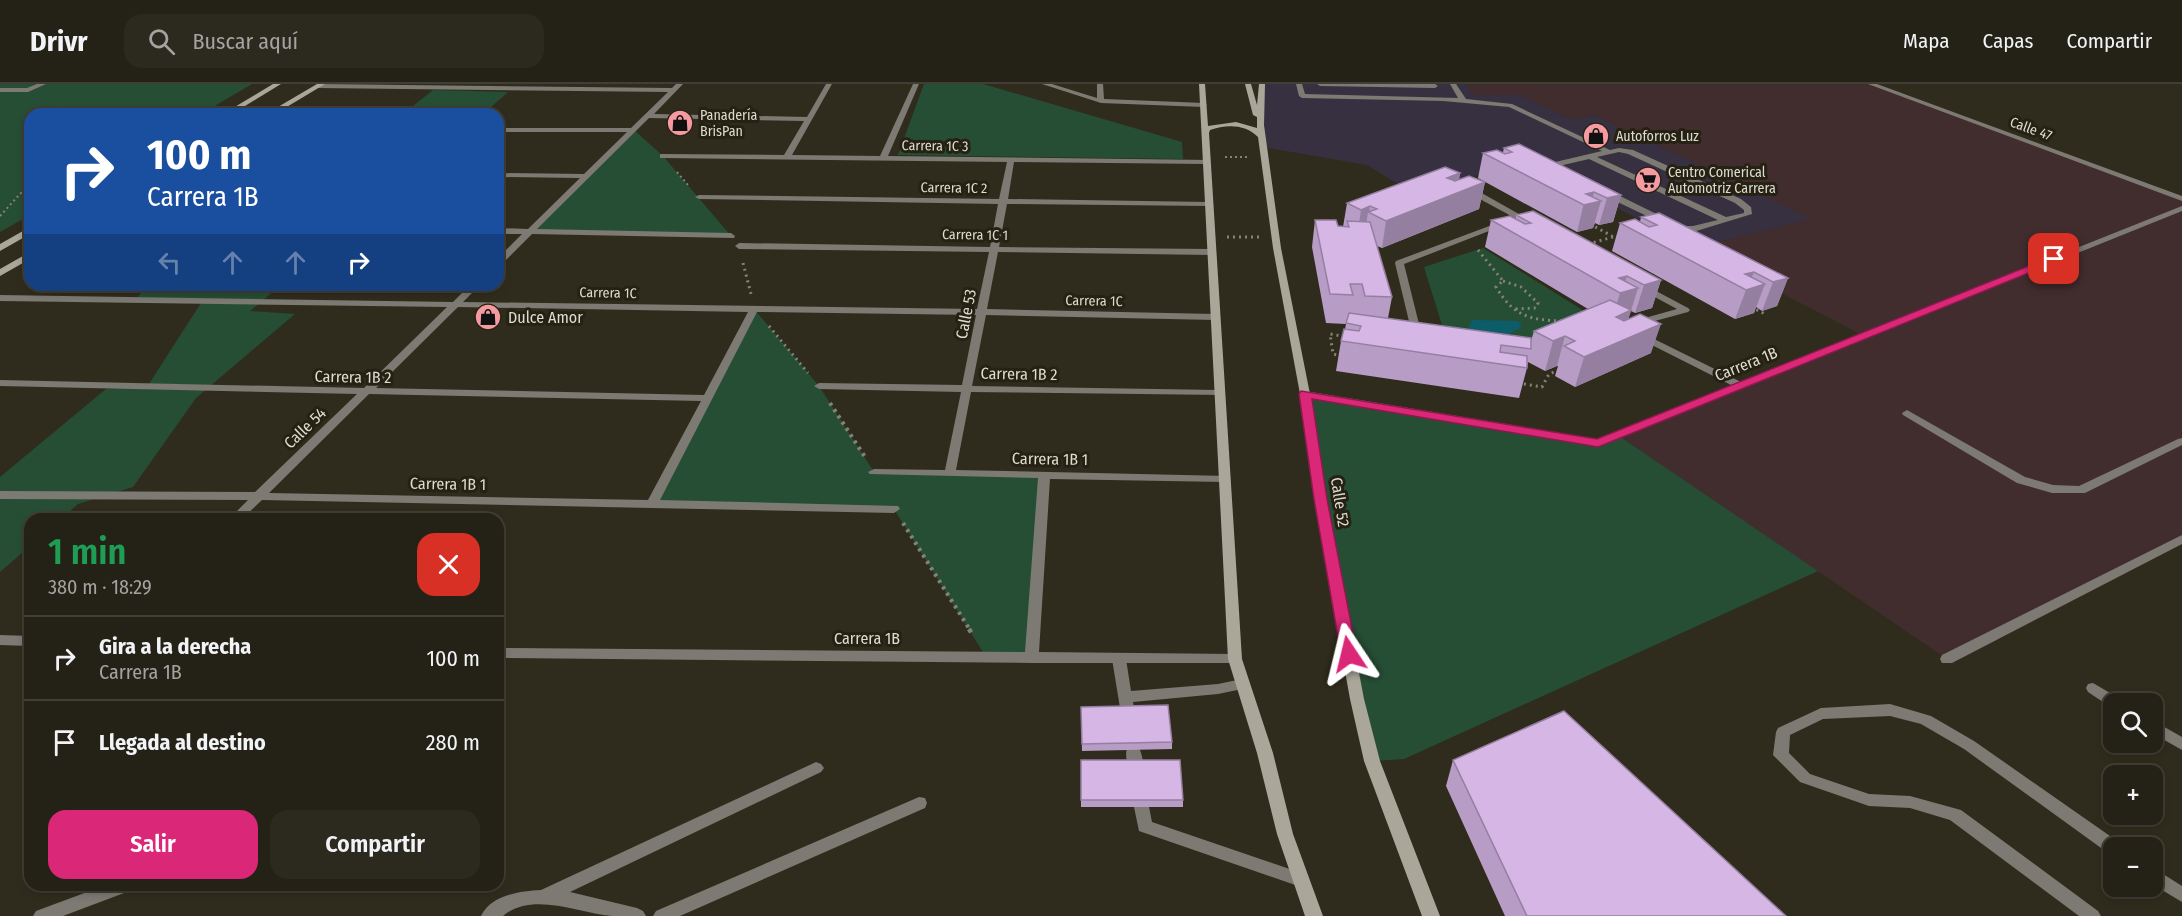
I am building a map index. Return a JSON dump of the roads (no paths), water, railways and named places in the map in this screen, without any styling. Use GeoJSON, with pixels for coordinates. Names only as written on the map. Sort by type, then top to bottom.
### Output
{"type":"FeatureCollection","features":[{"type":"Feature","properties":{"kind":"main road"},"geometry":{"type":"LineString","coordinates":[[1202,84],[1235,659],[1264,753],[1285,834],[1314,916]]}},
{"type":"Feature","properties":{"kind":"main road"},"geometry":{"type":"LineString","coordinates":[[1248,84],[1260,125]]}},
{"type":"Feature","properties":{"kind":"main road","name":"Calle 52"},"geometry":{"type":"LineString","coordinates":[[1262,84],[1260,125],[1275,238],[1305,394],[1320,499],[1357,699],[1369,751],[1431,916]]}},
{"type":"Feature","properties":{"kind":"main road"},"geometry":{"type":"LineString","coordinates":[[237,108],[276,85]]}},
{"type":"Feature","properties":{"kind":"main road"},"geometry":{"type":"LineString","coordinates":[[281,108],[322,85]]}},
{"type":"Feature","properties":{"kind":"main road"},"geometry":{"type":"LineString","coordinates":[[1204,135],[1207,129],[1227,124],[1250,127],[1261,136]]}},
{"type":"Feature","properties":{"kind":"main road"},"geometry":{"type":"LineString","coordinates":[[0,273],[10,261],[0,248],[24,234]]}},
{"type":"Feature","properties":{"kind":"main road"},"geometry":{"type":"LineString","coordinates":[[0,273],[24,259]]}},
{"type":"Feature","properties":{"kind":"street"},"geometry":{"type":"LineString","coordinates":[[0,90],[28,90],[42,84]]}},
{"type":"Feature","properties":{"kind":"street"},"geometry":{"type":"LineString","coordinates":[[787,157],[829,84]]}},
{"type":"Feature","properties":{"kind":"street"},"geometry":{"type":"LineString","coordinates":[[883,158],[916,84]]}},
{"type":"Feature","properties":{"kind":"street"},"geometry":{"type":"LineString","coordinates":[[1045,84],[1101,101],[1204,105]]}},
{"type":"Feature","properties":{"kind":"street"},"geometry":{"type":"LineString","coordinates":[[1100,84],[1101,101]]}},
{"type":"Feature","properties":{"kind":"street"},"geometry":{"type":"LineString","coordinates":[[1299,84],[1302,96],[1443,99],[1510,105],[1609,152]]}},
{"type":"Feature","properties":{"kind":"street"},"geometry":{"type":"LineString","coordinates":[[1320,84],[1434,85],[1443,99]]}},
{"type":"Feature","properties":{"kind":"street"},"geometry":{"type":"LineString","coordinates":[[1453,84],[1463,100]]}},
{"type":"Feature","properties":{"kind":"street","name":"Calle 47"},"geometry":{"type":"LineString","coordinates":[[1871,84],[2182,199]]}},
{"type":"Feature","properties":{"kind":"street"},"geometry":{"type":"LineString","coordinates":[[322,85],[677,87]]}},
{"type":"Feature","properties":{"kind":"street"},"geometry":{"type":"LineString","coordinates":[[504,257],[677,87]]}},
{"type":"Feature","properties":{"kind":"street"},"geometry":{"type":"LineString","coordinates":[[648,116],[809,119]]}},
{"type":"Feature","properties":{"kind":"street"},"geometry":{"type":"LineString","coordinates":[[504,130],[634,130]]}},
{"type":"Feature","properties":{"kind":"street"},"geometry":{"type":"LineString","coordinates":[[1609,152],[1630,152],[1738,201],[1748,209],[1748,214],[1693,229],[1679,228],[1558,170],[1554,165],[1609,152]]}},
{"type":"Feature","properties":{"kind":"street","name":"Carrera 1C 3"},"geometry":{"type":"LineString","coordinates":[[663,156],[1011,160],[1206,159]]}},
{"type":"Feature","properties":{"kind":"street"},"geometry":{"type":"LineString","coordinates":[[1589,156],[1725,220]]}},
{"type":"Feature","properties":{"kind":"street","name":"Calle 53"},"geometry":{"type":"LineString","coordinates":[[950,473],[1011,160]]}},
{"type":"Feature","properties":{"kind":"street"},"geometry":{"type":"LineString","coordinates":[[504,175],[587,176]]}},
{"type":"Feature","properties":{"kind":"street"},"geometry":{"type":"LineString","coordinates":[[1464,188],[1539,227]]}},
{"type":"Feature","properties":{"kind":"street","name":"Carrera 1C 2"},"geometry":{"type":"LineString","coordinates":[[699,197],[1208,204]]}},
{"type":"Feature","properties":{"kind":"street","name":"Carrera 1B"},"geometry":{"type":"LineString","coordinates":[[1305,394],[1598,443],[2182,208]]}},
{"type":"Feature","properties":{"kind":"street"},"geometry":{"type":"LineString","coordinates":[[1419,344],[1399,262],[1521,217]]}},
{"type":"Feature","properties":{"kind":"street"},"geometry":{"type":"LineString","coordinates":[[504,231],[731,236]]}},
{"type":"Feature","properties":{"kind":"street","name":"Carrera 1C 1"},"geometry":{"type":"LineString","coordinates":[[739,246],[1211,252]]}},
{"type":"Feature","properties":{"kind":"street"},"geometry":{"type":"LineString","coordinates":[[1634,282],[1685,310],[1628,329],[1741,386]]}},
{"type":"Feature","properties":{"kind":"street","name":"Calle 54"},"geometry":{"type":"LineString","coordinates":[[241,513],[469,291]]}},
{"type":"Feature","properties":{"kind":"street","name":"Carrera 1C"},"geometry":{"type":"LineString","coordinates":[[0,298],[1215,317]]}},
{"type":"Feature","properties":{"kind":"street"},"geometry":{"type":"LineString","coordinates":[[652,505],[754,309]]}},
{"type":"Feature","properties":{"kind":"street","name":"Carrera 1B 2"},"geometry":{"type":"LineString","coordinates":[[0,383],[706,398]]}},
{"type":"Feature","properties":{"kind":"street","name":"Carrera 1B 2"},"geometry":{"type":"LineString","coordinates":[[819,386],[1219,393]]}},
{"type":"Feature","properties":{"kind":"street"},"geometry":{"type":"LineString","coordinates":[[1907,413],[2021,480],[2052,489],[2081,490],[2182,441]]}},
{"type":"Feature","properties":{"kind":"street","name":"Carrera 1B 1"},"geometry":{"type":"LineString","coordinates":[[874,472],[1224,478]]}},
{"type":"Feature","properties":{"kind":"street"},"geometry":{"type":"LineString","coordinates":[[1032,658],[1044,475]]}},
{"type":"Feature","properties":{"kind":"street","name":"Carrera 1B 1"},"geometry":{"type":"LineString","coordinates":[[0,495],[258,496],[894,509]]}},
{"type":"Feature","properties":{"kind":"street"},"geometry":{"type":"LineString","coordinates":[[1947,659],[2182,539]]}},
{"type":"Feature","properties":{"kind":"street"},"geometry":{"type":"LineString","coordinates":[[0,640],[24,641]]}},
{"type":"Feature","properties":{"kind":"street","name":"Carrera 1B"},"geometry":{"type":"LineString","coordinates":[[504,653],[1235,659]]}},
{"type":"Feature","properties":{"kind":"street"},"geometry":{"type":"LineString","coordinates":[[1119,659],[1128,714]]}},
{"type":"Feature","properties":{"kind":"street"},"geometry":{"type":"LineString","coordinates":[[1125,697],[1218,689],[1242,684]]}},
{"type":"Feature","properties":{"kind":"street"},"geometry":{"type":"LineString","coordinates":[[2093,688],[2103,695]]}},
{"type":"Feature","properties":{"kind":"street"},"geometry":{"type":"LineString","coordinates":[[2092,916],[1955,815],[1910,802],[1869,800],[1805,778],[1781,755],[1783,732],[1821,714],[1890,710],[1926,720],[1969,746],[2103,840]]}},
{"type":"Feature","properties":{"kind":"street"},"geometry":{"type":"LineString","coordinates":[[2163,733],[2182,744]]}},
{"type":"Feature","properties":{"kind":"street"},"geometry":{"type":"LineString","coordinates":[[1133,750],[1136,768]]}},
{"type":"Feature","properties":{"kind":"street"},"geometry":{"type":"LineString","coordinates":[[490,916],[501,905],[543,897],[816,768]]}},
{"type":"Feature","properties":{"kind":"street"},"geometry":{"type":"LineString","coordinates":[[662,916],[919,803]]}},
{"type":"Feature","properties":{"kind":"street"},"geometry":{"type":"LineString","coordinates":[[1142,807],[1145,826],[1302,880]]}},
{"type":"Feature","properties":{"kind":"street"},"geometry":{"type":"LineString","coordinates":[[2163,882],[2182,895]]}},
{"type":"Feature","properties":{"kind":"street"},"geometry":{"type":"LineString","coordinates":[[42,916],[110,891]]}},
{"type":"Feature","properties":{"kind":"street"},"geometry":{"type":"LineString","coordinates":[[543,897],[597,903],[637,916]]}},
{"type":"Feature","properties":{"kind":"water"},"geometry":{"type":"Polygon","coordinates":[[[1472,320],[1518,321],[1521,324],[1520,328],[1502,337],[1467,331],[1472,320]]]}},
{"type":"Feature","properties":{"kind":"place","name":"Panadería BrisPan"},"geometry":{"type":"Point","coordinates":[680,123]}},
{"type":"Feature","properties":{"kind":"place","name":"Autoforros Luz"},"geometry":{"type":"Point","coordinates":[1596,136]}},
{"type":"Feature","properties":{"kind":"place","name":"Centro Comerical Automotriz Carrera"},"geometry":{"type":"Point","coordinates":[1648,180]}},
{"type":"Feature","properties":{"kind":"place","name":"Dulce Amor"},"geometry":{"type":"Point","coordinates":[488,317]}}]}
